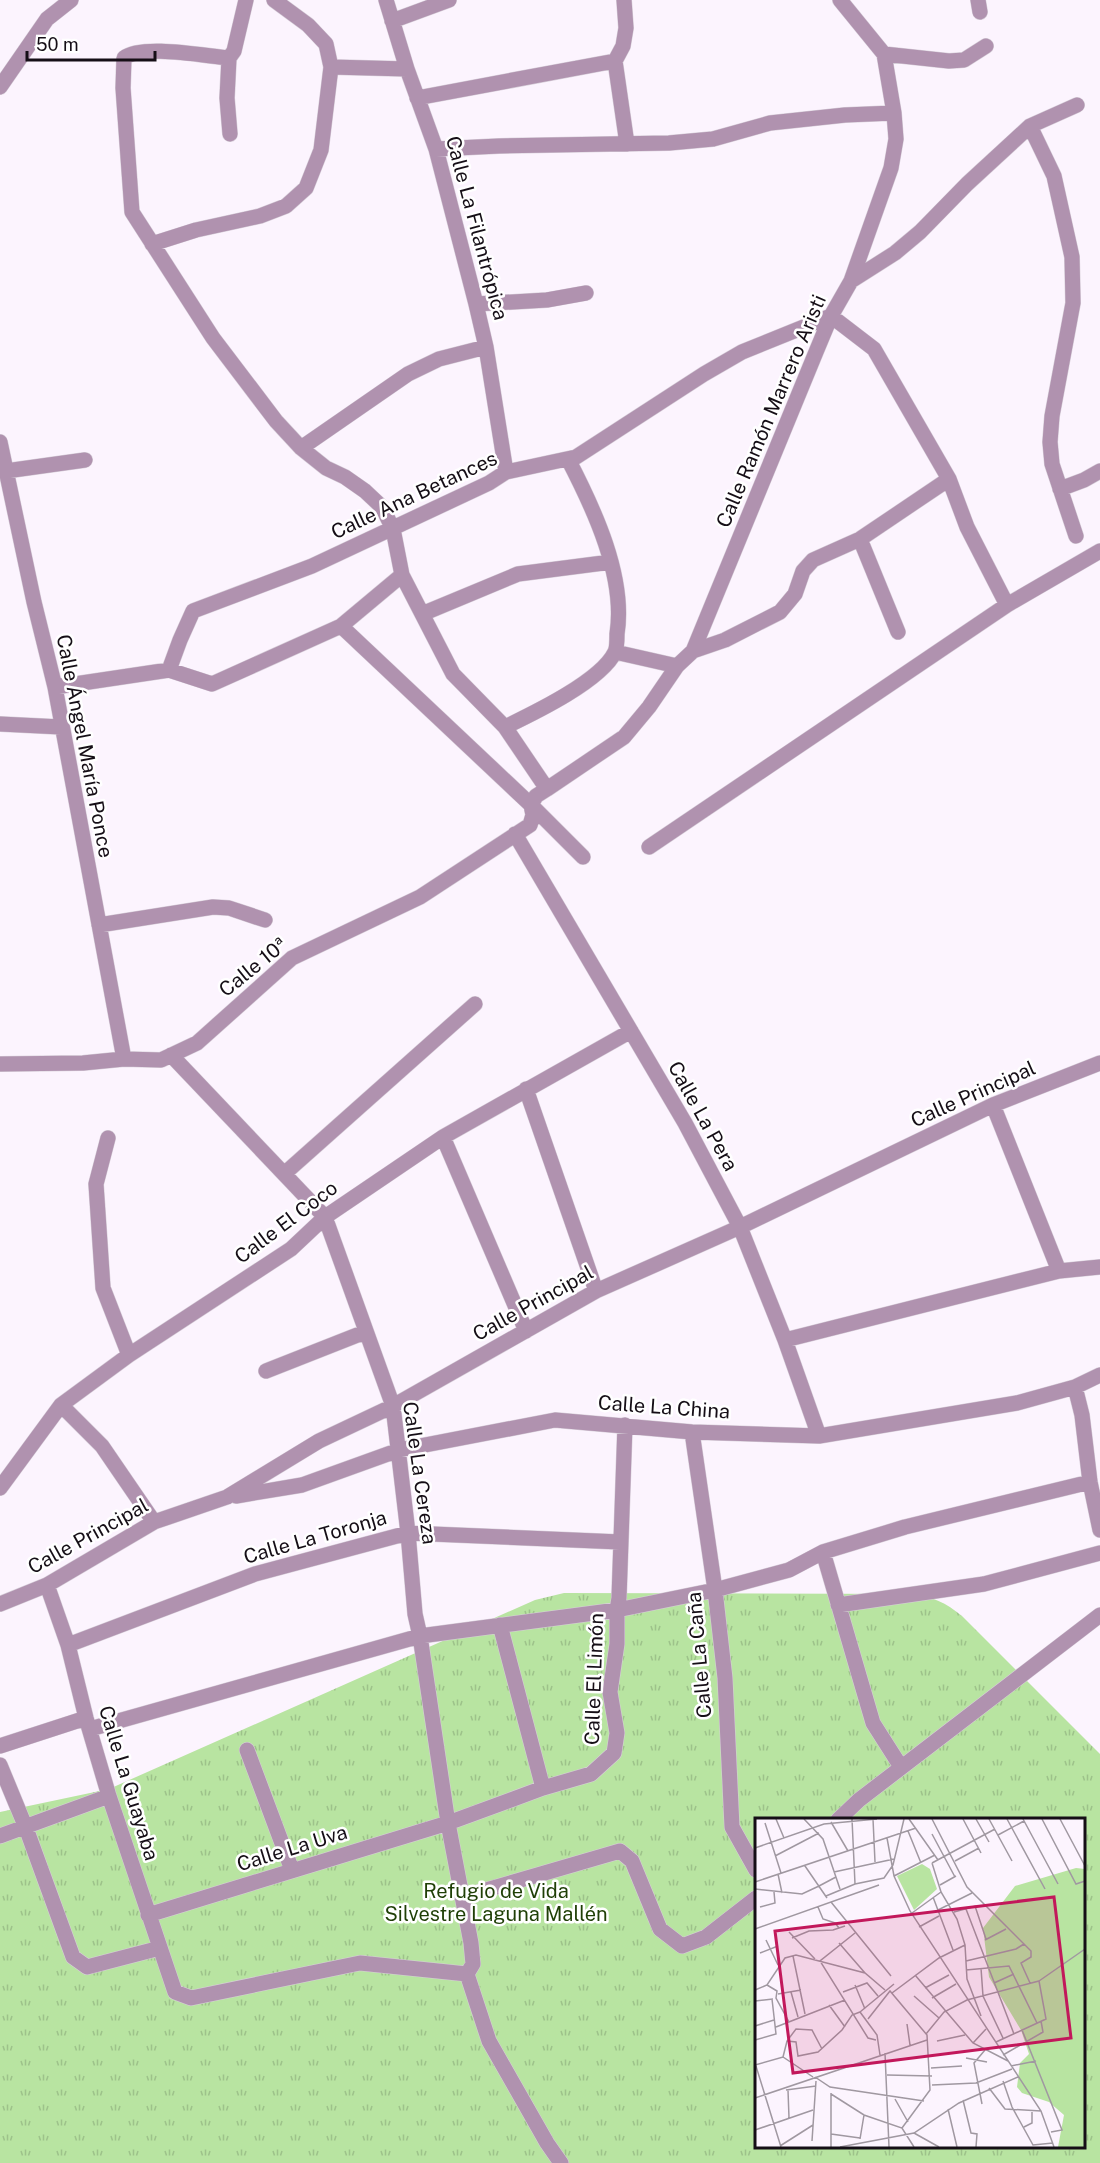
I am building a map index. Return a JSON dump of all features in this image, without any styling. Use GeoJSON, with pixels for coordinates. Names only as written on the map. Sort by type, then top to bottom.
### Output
{"type":"FeatureCollection","features":[{"type":"Feature","properties":{"kind":"street"},"geometry":{"type":"LineString","coordinates":[[0,87],[47,19],[71,0]]}},
{"type":"Feature","properties":{"kind":"street"},"geometry":{"type":"LineString","coordinates":[[230,134],[227,98],[229,58],[234,51],[246,0]]}},
{"type":"Feature","properties":{"kind":"street"},"geometry":{"type":"LineString","coordinates":[[152,244],[196,230],[260,216],[286,206],[306,188],[321,150],[331,67],[326,44],[308,25],[274,0]]}},
{"type":"Feature","properties":{"kind":"street","name":"Calle La Filantrópica"},"geometry":{"type":"LineString","coordinates":[[386,0],[407,69],[436,149],[476,304],[486,347],[506,472]]}},
{"type":"Feature","properties":{"kind":"street"},"geometry":{"type":"LineString","coordinates":[[392,21],[449,0]]}},
{"type":"Feature","properties":{"kind":"street"},"geometry":{"type":"LineString","coordinates":[[624,0],[626,28],[623,45],[615,61],[627,144]]}},
{"type":"Feature","properties":{"kind":"street","name":"Calle Ramón Marrero Aristi"},"geometry":{"type":"LineString","coordinates":[[531,805],[536,796],[624,737],[650,707],[677,666],[693,651],[831,316],[851,281],[891,168],[896,139],[884,54],[840,0]]}},
{"type":"Feature","properties":{"kind":"street"},"geometry":{"type":"LineString","coordinates":[[884,54],[949,61],[964,60],[986,46]]}},
{"type":"Feature","properties":{"kind":"street"},"geometry":{"type":"LineString","coordinates":[[229,58],[148,50],[130,53],[124,58],[123,88],[132,212],[213,338],[276,421],[301,448],[326,468],[366,490],[382,507],[393,529],[402,575],[453,674],[505,727],[547,789]]}},
{"type":"Feature","properties":{"kind":"street"},"geometry":{"type":"LineString","coordinates":[[417,98],[615,61]]}},
{"type":"Feature","properties":{"kind":"street"},"geometry":{"type":"LineString","coordinates":[[331,67],[407,69]]}},
{"type":"Feature","properties":{"kind":"street"},"geometry":{"type":"LineString","coordinates":[[851,281],[895,253],[920,232],[967,184],[1030,126],[1077,105]]}},
{"type":"Feature","properties":{"kind":"street"},"geometry":{"type":"LineString","coordinates":[[436,149],[669,143],[713,139],[770,123],[845,115],[894,113]]}},
{"type":"Feature","properties":{"kind":"street"},"geometry":{"type":"LineString","coordinates":[[1030,126],[1054,176],[1072,257],[1073,303],[1052,416],[1050,442],[1052,464],[1076,536]]}},
{"type":"Feature","properties":{"kind":"street"},"geometry":{"type":"LineString","coordinates":[[476,304],[547,300],[586,293]]}},
{"type":"Feature","properties":{"kind":"street"},"geometry":{"type":"LineString","coordinates":[[831,316],[874,349],[949,479],[967,527],[1007,605]]}},
{"type":"Feature","properties":{"kind":"street","name":"Calle Ana Betances"},"geometry":{"type":"LineString","coordinates":[[169,670],[193,611],[312,566],[489,483],[506,472],[576,457],[742,352],[831,316]]}},
{"type":"Feature","properties":{"kind":"street"},"geometry":{"type":"LineString","coordinates":[[301,448],[408,374],[440,359],[486,347]]}},
{"type":"Feature","properties":{"kind":"street","name":"Calle Ángel María Ponce"},"geometry":{"type":"LineString","coordinates":[[0,442],[34,602],[55,687],[124,1059]]}},
{"type":"Feature","properties":{"kind":"street"},"geometry":{"type":"LineString","coordinates":[[505,727],[577,687],[601,670],[615,652],[620,616],[611,562],[589,499],[568,459]]}},
{"type":"Feature","properties":{"kind":"street"},"geometry":{"type":"LineString","coordinates":[[6,471],[85,460]]}},
{"type":"Feature","properties":{"kind":"street"},"geometry":{"type":"LineString","coordinates":[[1060,489],[1100,471]]}},
{"type":"Feature","properties":{"kind":"street"},"geometry":{"type":"LineString","coordinates":[[693,651],[725,640],[780,612],[795,594],[803,571],[813,560],[860,539],[949,479]]}},
{"type":"Feature","properties":{"kind":"street"},"geometry":{"type":"LineString","coordinates":[[860,539],[898,632]]}},
{"type":"Feature","properties":{"kind":"street"},"geometry":{"type":"LineString","coordinates":[[649,847],[1007,605],[1100,551]]}},
{"type":"Feature","properties":{"kind":"street"},"geometry":{"type":"LineString","coordinates":[[422,614],[518,574],[611,562]]}},
{"type":"Feature","properties":{"kind":"street"},"geometry":{"type":"LineString","coordinates":[[55,687],[169,670],[212,684],[341,626],[402,575]]}},
{"type":"Feature","properties":{"kind":"street"},"geometry":{"type":"LineString","coordinates":[[341,626],[583,857]]}},
{"type":"Feature","properties":{"kind":"street"},"geometry":{"type":"LineString","coordinates":[[615,652],[677,666]]}},
{"type":"Feature","properties":{"kind":"street"},"geometry":{"type":"LineString","coordinates":[[0,724],[61,727]]}},
{"type":"Feature","properties":{"kind":"street","name":"Calle 10ª"},"geometry":{"type":"LineString","coordinates":[[0,1064],[82,1063],[124,1059],[161,1060],[197,1042],[292,958],[420,897],[530,825],[533,815],[531,805]]}},
{"type":"Feature","properties":{"kind":"street","name":"Calle La Pera"},"geometry":{"type":"LineString","coordinates":[[515,834],[685,1122],[740,1227],[785,1340],[819,1436]]}},
{"type":"Feature","properties":{"kind":"street"},"geometry":{"type":"LineString","coordinates":[[99,925],[213,907],[229,908],[265,920]]}},
{"type":"Feature","properties":{"kind":"street"},"geometry":{"type":"LineString","coordinates":[[284,1174],[475,1004]]}},
{"type":"Feature","properties":{"kind":"street","name":"Calle El Coco"},"geometry":{"type":"LineString","coordinates":[[0,1488],[61,1405],[129,1355],[291,1250],[325,1217],[443,1137],[631,1031]]}},
{"type":"Feature","properties":{"kind":"street","name":"Calle La Cereza"},"geometry":{"type":"LineString","coordinates":[[171,1055],[325,1217],[393,1406],[415,1614],[462,1897],[470,1969],[489,2041],[547,2143],[561,2163]]}},
{"type":"Feature","properties":{"kind":"street","name":"Calle Principal"},"geometry":{"type":"LineString","coordinates":[[0,1604],[47,1585],[154,1522],[226,1497],[319,1441],[393,1406],[596,1291],[740,1227],[993,1105],[1100,1062]]}},
{"type":"Feature","properties":{"kind":"street"},"geometry":{"type":"LineString","coordinates":[[526,1089],[596,1291]]}},
{"type":"Feature","properties":{"kind":"street"},"geometry":{"type":"LineString","coordinates":[[993,1105],[1059,1271]]}},
{"type":"Feature","properties":{"kind":"street"},"geometry":{"type":"LineString","coordinates":[[443,1137],[526,1331]]}},
{"type":"Feature","properties":{"kind":"street"},"geometry":{"type":"LineString","coordinates":[[108,1138],[96,1184],[103,1288],[129,1355]]}},
{"type":"Feature","properties":{"kind":"street"},"geometry":{"type":"LineString","coordinates":[[785,1340],[1059,1271],[1100,1267]]}},
{"type":"Feature","properties":{"kind":"street"},"geometry":{"type":"LineString","coordinates":[[266,1371],[365,1332]]}},
{"type":"Feature","properties":{"kind":"street","name":"Calle La China"},"geometry":{"type":"LineString","coordinates":[[226,1497],[302,1485],[399,1450],[555,1420],[692,1432],[819,1436],[1017,1403],[1075,1387],[1100,1375]]}},
{"type":"Feature","properties":{"kind":"street"},"geometry":{"type":"LineString","coordinates":[[1075,1387],[1082,1415],[1090,1482],[1100,1530]]}},
{"type":"Feature","properties":{"kind":"street"},"geometry":{"type":"LineString","coordinates":[[61,1405],[102,1446],[154,1522]]}},
{"type":"Feature","properties":{"kind":"street","name":"Calle El Limón"},"geometry":{"type":"LineString","coordinates":[[448,1823],[543,1788],[591,1774],[614,1753],[617,1733],[610,1692],[617,1644],[616,1610],[620,1598],[625,1425]]}},
{"type":"Feature","properties":{"kind":"street","name":"Calle La Caña"},"geometry":{"type":"LineString","coordinates":[[692,1432],[715,1590],[724,1678],[732,1827],[755,1868]]}},
{"type":"Feature","properties":{"kind":"street"},"geometry":{"type":"LineString","coordinates":[[0,1746],[420,1636],[616,1610],[715,1590],[789,1570],[823,1552],[905,1527],[1090,1482]]}},
{"type":"Feature","properties":{"kind":"street","name":"Calle La Toronja"},"geometry":{"type":"LineString","coordinates":[[68,1645],[255,1574],[408,1533],[620,1542]]}},
{"type":"Feature","properties":{"kind":"street"},"geometry":{"type":"LineString","coordinates":[[823,1552],[873,1723],[901,1767]]}},
{"type":"Feature","properties":{"kind":"street"},"geometry":{"type":"LineString","coordinates":[[837,1605],[984,1584],[1100,1553]]}},
{"type":"Feature","properties":{"kind":"street","name":"Calle La Guayaba"},"geometry":{"type":"LineString","coordinates":[[47,1585],[68,1645],[109,1796],[175,1992],[191,1998],[360,1963],[470,1969]]}},
{"type":"Feature","properties":{"kind":"street"},"geometry":{"type":"LineString","coordinates":[[840,1818],[901,1767],[1100,1615]]}},
{"type":"Feature","properties":{"kind":"street"},"geometry":{"type":"LineString","coordinates":[[500,1625],[543,1788]]}},
{"type":"Feature","properties":{"kind":"street"},"geometry":{"type":"LineString","coordinates":[[248,1750],[292,1870]]}},
{"type":"Feature","properties":{"kind":"street"},"geometry":{"type":"LineString","coordinates":[[0,1766],[26,1828],[73,1958],[87,1967],[160,1948]]}},
{"type":"Feature","properties":{"kind":"street"},"geometry":{"type":"LineString","coordinates":[[0,1836],[109,1796]]}},
{"type":"Feature","properties":{"kind":"street","name":"Calle La Uva"},"geometry":{"type":"LineString","coordinates":[[148,1914],[448,1823]]}},
{"type":"Feature","properties":{"kind":"street"},"geometry":{"type":"LineString","coordinates":[[462,1897],[620,1851],[632,1861],[660,1929],[682,1946],[706,1937],[755,1899]]}},
{"type":"Feature","properties":{"kind":"green space","name":"Refugio de Vida Silvestre Laguna Mallén"},"geometry":{"type":"Polygon","coordinates":[[[564,1593],[912,1594],[926,1596],[950,1607],[962,1616],[1100,1754],[1100,2163],[0,2163],[0,1812],[109,1789],[535,1600],[564,1593]]]}}]}
